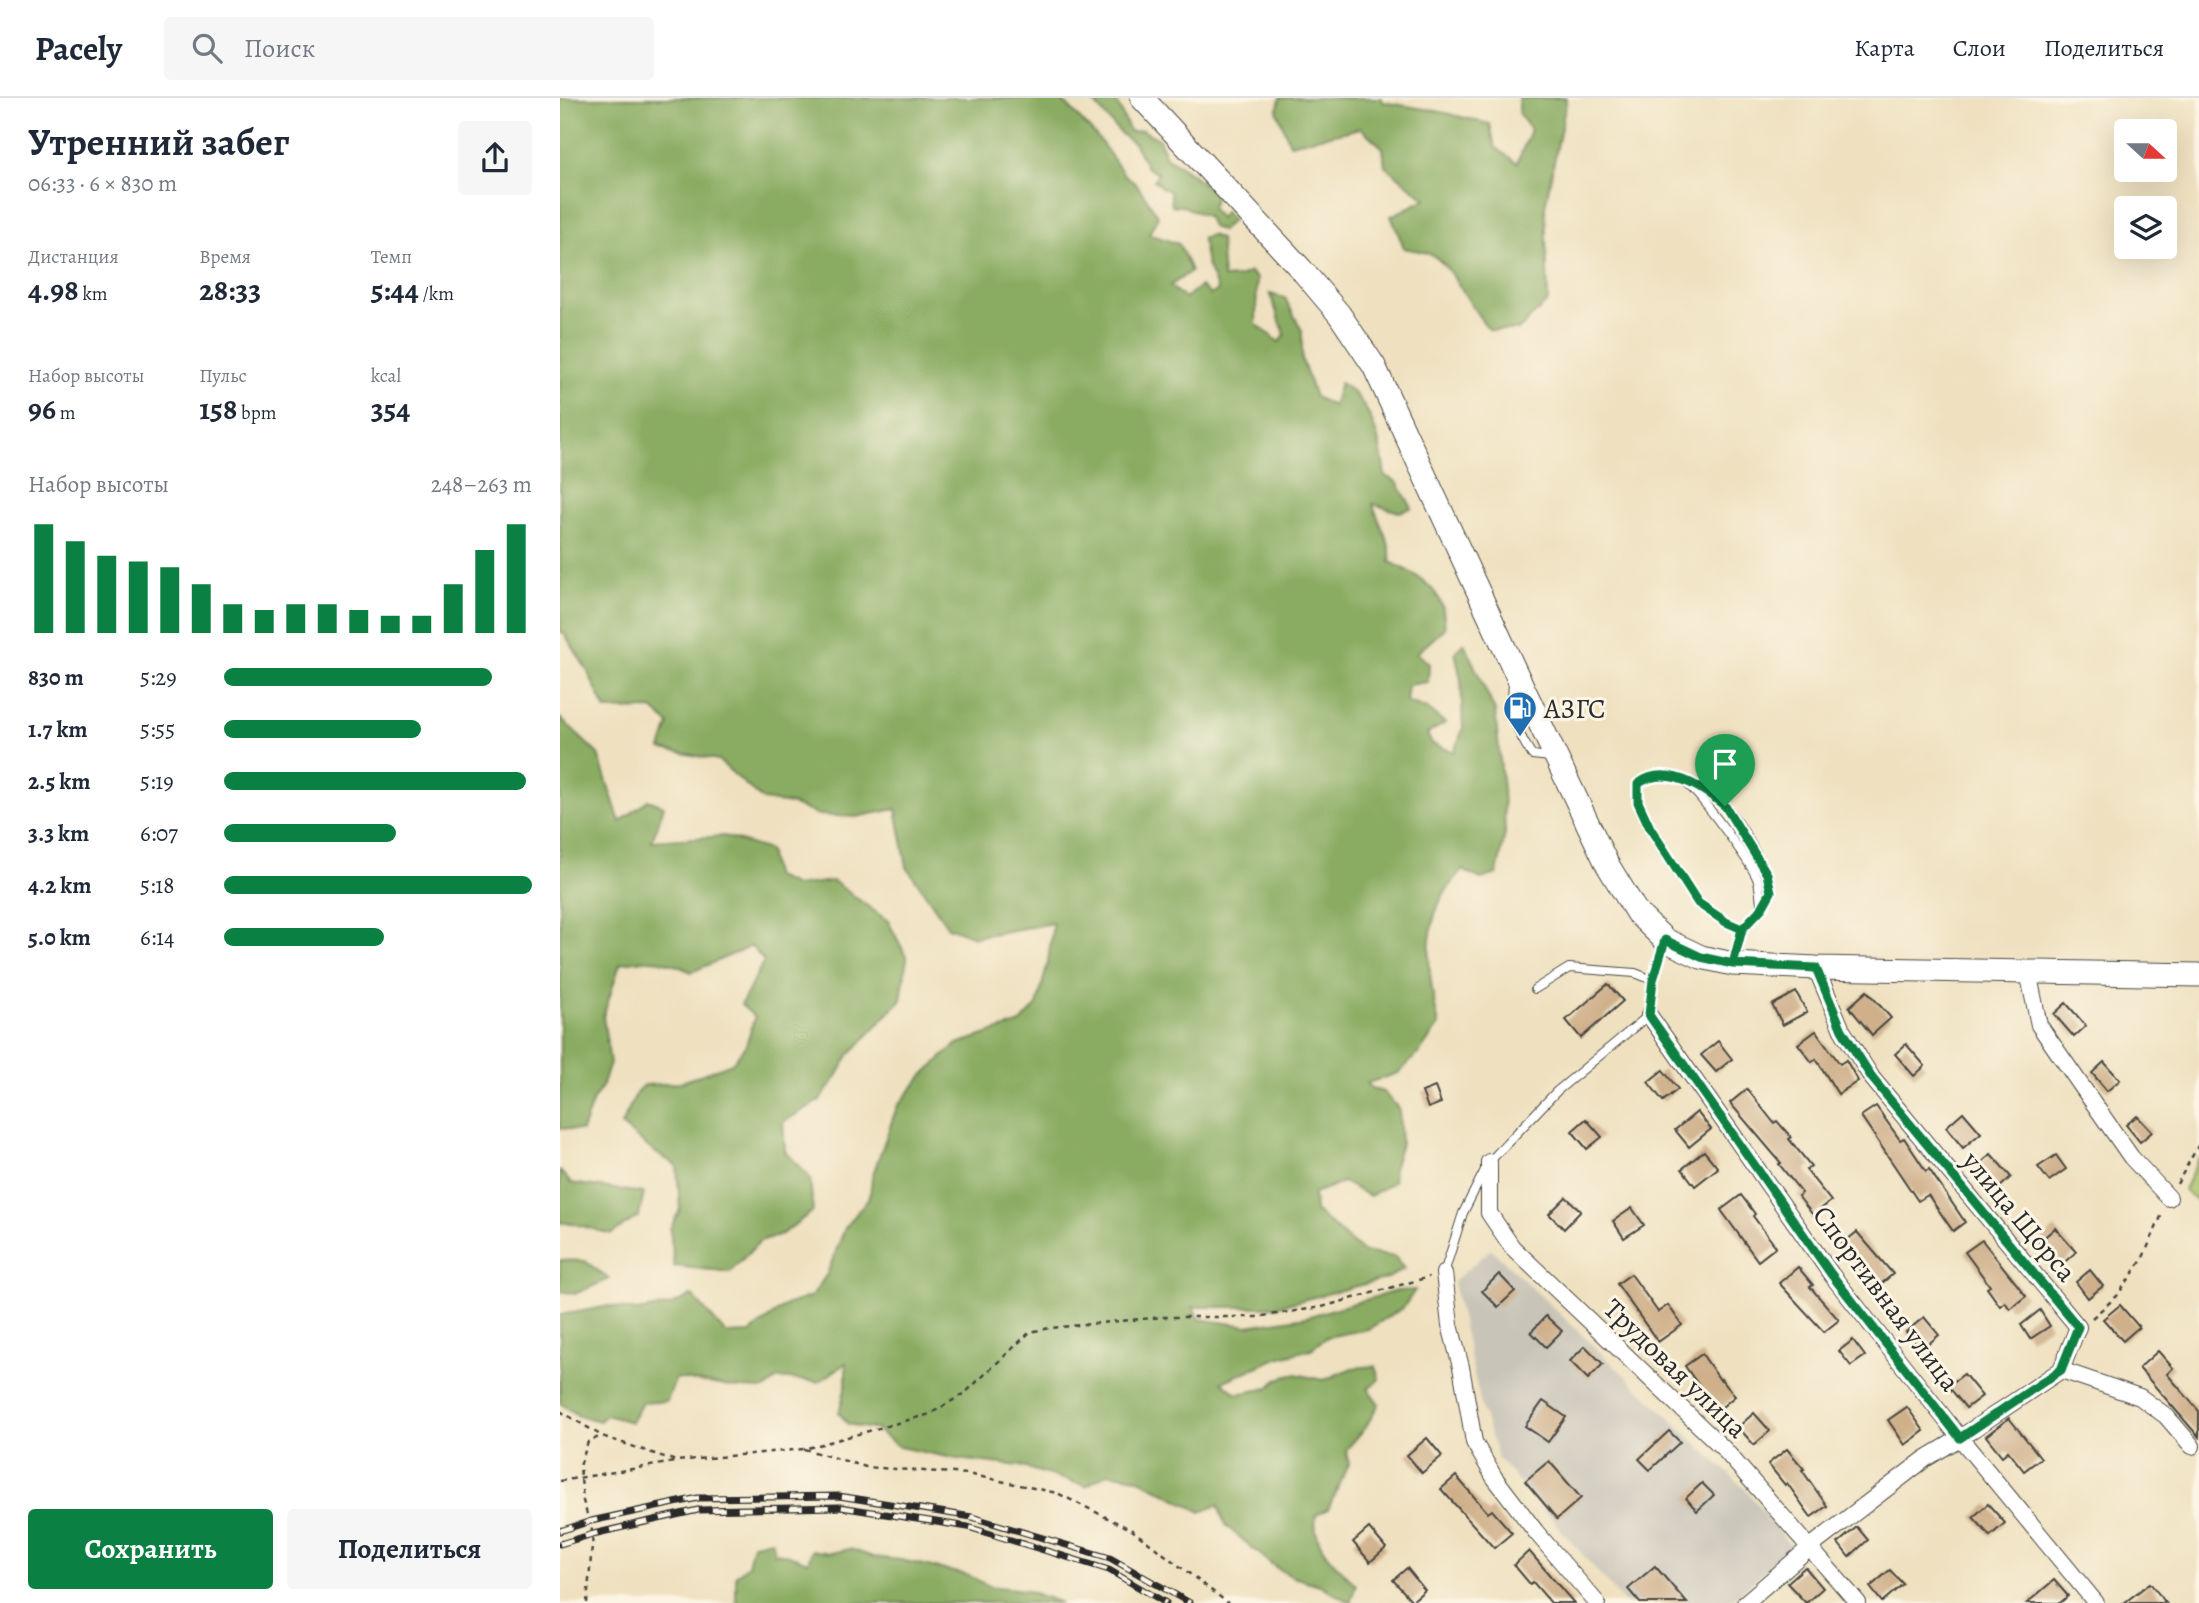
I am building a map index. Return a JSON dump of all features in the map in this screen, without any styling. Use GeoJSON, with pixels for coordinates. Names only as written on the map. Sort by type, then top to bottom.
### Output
{"type":"FeatureCollection","features":[{"type":"Feature","properties":{"kind":"main road"},"geometry":{"type":"LineString","coordinates":[[1142,98],[1301,269],[1339,314],[1374,366],[1607,864],[1637,913],[1665,940],[1701,957],[1733,964],[2199,975]]}},
{"type":"Feature","properties":{"kind":"street","name":"улица Щорса"},"geometry":{"type":"LineString","coordinates":[[1816,968],[1842,1030],[1872,1078],[2078,1327]]}},
{"type":"Feature","properties":{"kind":"street"},"geometry":{"type":"LineString","coordinates":[[2028,972],[2039,1025],[2131,1157],[2169,1198]]}},
{"type":"Feature","properties":{"kind":"street","name":"Спортивная улица"},"geometry":{"type":"LineString","coordinates":[[1649,1015],[1831,1274],[1960,1438],[2096,1603]]}},
{"type":"Feature","properties":{"kind":"street","name":"Трудовая улица"},"geometry":{"type":"LineString","coordinates":[[1489,1161],[1489,1213],[1512,1247],[1723,1448],[1858,1603]]}},
{"type":"Feature","properties":{"kind":"street"},"geometry":{"type":"LineString","coordinates":[[1444,1273],[1450,1325],[1461,1367],[1474,1443],[1494,1478],[1597,1603]]}},
{"type":"Feature","properties":{"kind":"street"},"geometry":{"type":"LineString","coordinates":[[1745,1603],[1810,1548],[1925,1459],[2061,1370],[2078,1327]]}},
{"type":"Feature","properties":{"kind":"street"},"geometry":{"type":"LineString","coordinates":[[2061,1370],[2140,1397],[2166,1416],[2192,1446]]}},
{"type":"Feature","properties":{"kind":"lane"},"geometry":{"type":"LineString","coordinates":[[1733,964],[1742,929],[1762,908],[1771,892],[1767,874],[1725,806],[1702,788],[1684,781],[1664,775],[1647,777],[1638,784],[1638,802],[1650,828],[1698,903],[1726,922],[1742,929]]}},
{"type":"Feature","properties":{"kind":"lane"},"geometry":{"type":"LineString","coordinates":[[1684,781],[1741,851],[1757,879],[1762,908]]}},
{"type":"Feature","properties":{"kind":"lane"},"geometry":{"type":"LineString","coordinates":[[1444,1273],[1463,1213],[1489,1161],[1557,1091],[1649,1015],[1653,980],[1665,940]]}},
{"type":"Feature","properties":{"kind":"lane"},"geometry":{"type":"LineString","coordinates":[[1535,989],[1569,968],[1635,973],[1653,980]]}},
{"type":"Feature","properties":{"kind":"path"},"geometry":{"type":"LineString","coordinates":[[2078,1327],[2117,1297],[2142,1260],[2169,1198],[2199,1144]]}},
{"type":"Feature","properties":{"kind":"path"},"geometry":{"type":"LineString","coordinates":[[560,1481],[676,1461],[804,1449],[930,1414],[965,1393],[1030,1332],[1162,1317],[1256,1317],[1322,1307],[1444,1273]]}},
{"type":"Feature","properties":{"kind":"path"},"geometry":{"type":"LineString","coordinates":[[560,1411],[602,1436],[676,1461]]}},
{"type":"Feature","properties":{"kind":"path"},"geometry":{"type":"LineString","coordinates":[[587,1603],[593,1534],[583,1501],[580,1466],[587,1442],[602,1436]]}},
{"type":"Feature","properties":{"kind":"path"},"geometry":{"type":"LineString","coordinates":[[804,1449],[866,1467],[968,1474],[1056,1493],[1132,1530],[1228,1603]]}},
{"type":"Feature","properties":{"kind":"shaded area"},"geometry":{"type":"Polygon","coordinates":[[[1491,1249],[1746,1490],[1791,1547],[1729,1603],[1625,1603],[1498,1458],[1482,1409],[1453,1282],[1491,1249]]]}},
{"type":"Feature","properties":{"kind":"green space"},"geometry":{"type":"Polygon","coordinates":[[[560,98],[1058,98],[1098,138],[1124,174],[1138,186],[1158,216],[1149,234],[1179,244],[1191,271],[1170,286],[1184,298],[1201,286],[1210,295],[1218,290],[1207,265],[1202,238],[1211,235],[1220,239],[1223,278],[1239,277],[1250,272],[1257,279],[1256,324],[1279,342],[1285,335],[1270,294],[1285,298],[1302,331],[1302,360],[1315,397],[1333,406],[1340,383],[1351,390],[1367,411],[1381,450],[1385,476],[1397,482],[1412,508],[1399,512],[1373,504],[1387,541],[1390,562],[1427,584],[1438,597],[1443,611],[1445,628],[1417,653],[1429,664],[1428,682],[1408,685],[1406,701],[1427,709],[1445,723],[1427,734],[1432,744],[1454,752],[1463,729],[1461,680],[1455,652],[1464,643],[1495,711],[1505,833],[1497,874],[1481,879],[1462,870],[1442,897],[1434,916],[1429,963],[1439,1025],[1419,1053],[1398,1073],[1367,1083],[1373,1089],[1383,1092],[1399,1109],[1401,1144],[1394,1166],[1393,1182],[1370,1196],[1343,1182],[1314,1193],[1315,1211],[1363,1252],[1395,1257],[1404,1269],[1388,1278],[1275,1307],[1193,1307],[1199,1319],[1247,1326],[1306,1317],[1396,1291],[1415,1290],[1403,1308],[1368,1329],[1327,1337],[1311,1349],[1277,1358],[1222,1382],[1237,1394],[1269,1388],[1277,1379],[1296,1374],[1324,1380],[1352,1368],[1375,1366],[1379,1379],[1368,1389],[1379,1404],[1365,1428],[1346,1450],[1349,1464],[1328,1509],[1316,1515],[1315,1526],[1321,1545],[1333,1562],[1356,1585],[1350,1603],[1320,1585],[1293,1577],[1275,1567],[1225,1525],[1218,1505],[1201,1512],[1137,1478],[1108,1473],[1086,1486],[1020,1466],[957,1459],[899,1447],[877,1430],[848,1424],[839,1413],[846,1385],[846,1363],[819,1382],[778,1378],[765,1389],[738,1388],[676,1378],[667,1401],[642,1403],[631,1422],[606,1415],[600,1421],[579,1416],[560,1403],[560,1315],[609,1306],[637,1311],[672,1305],[692,1295],[726,1334],[750,1333],[786,1305],[812,1296],[827,1274],[845,1228],[870,1196],[872,1177],[897,1107],[922,1076],[957,1044],[1021,1023],[1037,1005],[1048,962],[1053,923],[974,937],[948,927],[907,867],[896,809],[856,817],[819,815],[791,804],[763,800],[718,760],[661,749],[669,724],[652,709],[606,710],[587,670],[564,633],[560,632],[560,98]]]}},
{"type":"Feature","properties":{"kind":"green space"},"geometry":{"type":"Polygon","coordinates":[[[1090,98],[1115,98],[1130,132],[1142,130],[1159,139],[1166,158],[1187,170],[1216,196],[1211,208],[1220,218],[1225,211],[1232,220],[1222,231],[1212,227],[1208,217],[1183,206],[1172,206],[1170,191],[1154,180],[1158,173],[1147,168],[1135,144],[1121,134],[1090,98]]]}},
{"type":"Feature","properties":{"kind":"green space"},"geometry":{"type":"Polygon","coordinates":[[[1280,98],[1382,98],[1383,102],[1490,124],[1495,147],[1517,163],[1531,130],[1519,114],[1519,98],[1567,98],[1545,206],[1548,301],[1518,330],[1490,330],[1440,261],[1429,254],[1404,248],[1391,216],[1426,199],[1385,166],[1383,148],[1361,128],[1290,144],[1277,111],[1280,98]]]}},
{"type":"Feature","properties":{"kind":"green space"},"geometry":{"type":"Polygon","coordinates":[[[560,718],[598,754],[620,822],[648,800],[664,806],[652,841],[724,836],[769,850],[774,876],[795,886],[833,881],[888,921],[907,958],[901,1000],[849,1055],[819,1101],[783,1122],[785,1151],[810,1178],[813,1211],[782,1234],[760,1241],[730,1272],[674,1266],[670,1229],[680,1209],[677,1166],[621,1125],[638,1090],[645,1085],[679,1083],[732,1063],[746,1045],[755,1017],[741,1005],[764,961],[751,946],[692,972],[657,960],[620,964],[603,1017],[610,1063],[603,1085],[593,1100],[582,1131],[560,1128],[560,718]]]}},
{"type":"Feature","properties":{"kind":"green space"},"geometry":{"type":"Polygon","coordinates":[[[2199,1158],[2199,1203],[2184,1190],[2199,1158]]]}},
{"type":"Feature","properties":{"kind":"green space"},"geometry":{"type":"Polygon","coordinates":[[[560,1171],[571,1183],[644,1193],[639,1216],[611,1234],[571,1223],[560,1223],[560,1171]]]}},
{"type":"Feature","properties":{"kind":"green space"},"geometry":{"type":"Polygon","coordinates":[[[560,1260],[585,1261],[609,1279],[575,1294],[560,1291],[560,1260]]]}},
{"type":"Feature","properties":{"kind":"green space"},"geometry":{"type":"Polygon","coordinates":[[[772,1540],[774,1553],[808,1562],[812,1550],[831,1553],[850,1549],[873,1557],[901,1560],[967,1575],[989,1586],[1025,1590],[1061,1603],[736,1603],[736,1575],[748,1565],[753,1544],[772,1540]]]}},
{"type":"Feature","properties":{"kind":"building"},"geometry":{"type":"Polygon","coordinates":[[[1608,984],[1623,1001],[1581,1038],[1566,1020],[1608,984]]]}},
{"type":"Feature","properties":{"kind":"building"},"geometry":{"type":"Polygon","coordinates":[[[1867,991],[1891,1018],[1872,1035],[1849,1007],[1867,991]]]}},
{"type":"Feature","properties":{"kind":"building"},"geometry":{"type":"Polygon","coordinates":[[[1796,992],[1807,1012],[1783,1025],[1772,1005],[1796,992]]]}},
{"type":"Feature","properties":{"kind":"building"},"geometry":{"type":"Polygon","coordinates":[[[2066,1003],[2086,1026],[2074,1037],[2054,1014],[2066,1003]]]}},
{"type":"Feature","properties":{"kind":"building"},"geometry":{"type":"Polygon","coordinates":[[[1816,1031],[1840,1064],[1846,1060],[1858,1081],[1838,1094],[1816,1059],[1812,1062],[1798,1044],[1816,1031]]]}},
{"type":"Feature","properties":{"kind":"building"},"geometry":{"type":"Polygon","coordinates":[[[1718,1041],[1732,1059],[1716,1072],[1701,1055],[1718,1041]]]}},
{"type":"Feature","properties":{"kind":"building"},"geometry":{"type":"Polygon","coordinates":[[[1906,1044],[1925,1066],[1914,1076],[1895,1054],[1906,1044]]]}},
{"type":"Feature","properties":{"kind":"building"},"geometry":{"type":"Polygon","coordinates":[[[2104,1062],[2120,1080],[2107,1091],[2092,1073],[2104,1062]]]}},
{"type":"Feature","properties":{"kind":"building"},"geometry":{"type":"Polygon","coordinates":[[[1663,1070],[1678,1089],[1663,1101],[1648,1082],[1663,1070]]]}},
{"type":"Feature","properties":{"kind":"building"},"geometry":{"type":"Polygon","coordinates":[[[1435,1087],[1441,1103],[1428,1108],[1422,1092],[1435,1087]]]}},
{"type":"Feature","properties":{"kind":"building"},"geometry":{"type":"Polygon","coordinates":[[[1747,1089],[1774,1123],[1777,1121],[1791,1137],[1789,1139],[1811,1166],[1806,1170],[1831,1201],[1813,1215],[1798,1196],[1802,1193],[1779,1164],[1781,1163],[1730,1103],[1747,1089]]]}},
{"type":"Feature","properties":{"kind":"building"},"geometry":{"type":"Polygon","coordinates":[[[1876,1106],[1900,1140],[1904,1138],[1926,1171],[1929,1169],[1965,1222],[1953,1231],[1928,1195],[1918,1201],[1861,1116],[1876,1106]]]}},
{"type":"Feature","properties":{"kind":"building"},"geometry":{"type":"Polygon","coordinates":[[[1697,1112],[1711,1129],[1689,1147],[1675,1130],[1697,1112]]]}},
{"type":"Feature","properties":{"kind":"building"},"geometry":{"type":"Polygon","coordinates":[[[1963,1112],[1981,1133],[1963,1148],[1946,1127],[1963,1112]]]}},
{"type":"Feature","properties":{"kind":"building"},"geometry":{"type":"Polygon","coordinates":[[[2137,1116],[2152,1132],[2140,1142],[2126,1125],[2137,1116]]]}},
{"type":"Feature","properties":{"kind":"building"},"geometry":{"type":"Polygon","coordinates":[[[1586,1119],[1602,1137],[1587,1149],[1572,1131],[1586,1119]]]}},
{"type":"Feature","properties":{"kind":"building"},"geometry":{"type":"Polygon","coordinates":[[[1704,1151],[1718,1168],[1695,1186],[1682,1169],[1704,1151]]]}},
{"type":"Feature","properties":{"kind":"building"},"geometry":{"type":"Polygon","coordinates":[[[1991,1154],[2011,1177],[1999,1188],[1979,1165],[1991,1154]]]}},
{"type":"Feature","properties":{"kind":"building"},"geometry":{"type":"Polygon","coordinates":[[[2056,1155],[2066,1169],[2049,1181],[2038,1167],[2056,1155]]]}},
{"type":"Feature","properties":{"kind":"building"},"geometry":{"type":"Polygon","coordinates":[[[1741,1195],[1776,1247],[1758,1261],[1721,1210],[1741,1195]]]}},
{"type":"Feature","properties":{"kind":"building"},"geometry":{"type":"Polygon","coordinates":[[[1566,1197],[1581,1211],[1564,1229],[1549,1214],[1566,1197]]]}},
{"type":"Feature","properties":{"kind":"building"},"geometry":{"type":"Polygon","coordinates":[[[1632,1208],[1644,1225],[1624,1238],[1613,1221],[1632,1208]]]}},
{"type":"Feature","properties":{"kind":"building"},"geometry":{"type":"Polygon","coordinates":[[[2055,1228],[2076,1252],[2060,1266],[2039,1242],[2055,1228]]]}},
{"type":"Feature","properties":{"kind":"building"},"geometry":{"type":"Polygon","coordinates":[[[1857,1232],[1893,1274],[1875,1289],[1842,1244],[1857,1232]]]}},
{"type":"Feature","properties":{"kind":"building"},"geometry":{"type":"Polygon","coordinates":[[[1982,1240],[2026,1296],[2010,1309],[2005,1302],[2000,1306],[1987,1288],[1990,1286],[1965,1252],[1982,1240]]]}},
{"type":"Feature","properties":{"kind":"building"},"geometry":{"type":"Polygon","coordinates":[[[1798,1267],[1813,1285],[1810,1287],[1839,1320],[1824,1332],[1779,1283],[1798,1267]]]}},
{"type":"Feature","properties":{"kind":"building"},"geometry":{"type":"Polygon","coordinates":[[[2090,1270],[2103,1286],[2088,1298],[2076,1282],[2090,1270]]]}},
{"type":"Feature","properties":{"kind":"building"},"geometry":{"type":"Polygon","coordinates":[[[1499,1274],[1515,1291],[1498,1307],[1482,1291],[1499,1274]]]}},
{"type":"Feature","properties":{"kind":"building"},"geometry":{"type":"Polygon","coordinates":[[[1631,1274],[1658,1312],[1668,1305],[1682,1325],[1658,1342],[1617,1284],[1631,1274]]]}},
{"type":"Feature","properties":{"kind":"building"},"geometry":{"type":"Polygon","coordinates":[[[2120,1305],[2139,1327],[2123,1341],[2103,1319],[2120,1305]]]}},
{"type":"Feature","properties":{"kind":"building"},"geometry":{"type":"Polygon","coordinates":[[[2040,1310],[2050,1326],[2030,1339],[2021,1325],[2040,1310]]]}},
{"type":"Feature","properties":{"kind":"building"},"geometry":{"type":"Polygon","coordinates":[[[1546,1316],[1562,1331],[1546,1347],[1531,1332],[1546,1316]]]}},
{"type":"Feature","properties":{"kind":"building"},"geometry":{"type":"Polygon","coordinates":[[[1924,1317],[1939,1335],[1921,1350],[1906,1332],[1924,1317]]]}},
{"type":"Feature","properties":{"kind":"building"},"geometry":{"type":"Polygon","coordinates":[[[1853,1340],[1865,1356],[1851,1366],[1839,1351],[1853,1340]]]}},
{"type":"Feature","properties":{"kind":"building"},"geometry":{"type":"Polygon","coordinates":[[[1585,1346],[1603,1364],[1588,1379],[1570,1361],[1585,1346]]]}},
{"type":"Feature","properties":{"kind":"building"},"geometry":{"type":"Polygon","coordinates":[[[2158,1351],[2173,1368],[2167,1374],[2199,1411],[2199,1437],[2139,1368],[2158,1351]]]}},
{"type":"Feature","properties":{"kind":"building"},"geometry":{"type":"Polygon","coordinates":[[[1702,1354],[1735,1396],[1716,1412],[1702,1395],[1704,1393],[1685,1366],[1702,1354]]]}},
{"type":"Feature","properties":{"kind":"building"},"geometry":{"type":"Polygon","coordinates":[[[1964,1374],[1982,1396],[1966,1408],[1948,1386],[1964,1374]]]}},
{"type":"Feature","properties":{"kind":"building"},"geometry":{"type":"Polygon","coordinates":[[[1543,1401],[1566,1417],[1548,1442],[1525,1426],[1543,1401]]]}},
{"type":"Feature","properties":{"kind":"building"},"geometry":{"type":"Polygon","coordinates":[[[1907,1407],[1924,1431],[1905,1445],[1888,1420],[1907,1407]]]}},
{"type":"Feature","properties":{"kind":"building"},"geometry":{"type":"Polygon","coordinates":[[[1754,1413],[1770,1431],[1754,1445],[1738,1427],[1754,1413]]]}},
{"type":"Feature","properties":{"kind":"building"},"geometry":{"type":"Polygon","coordinates":[[[2009,1418],[2041,1458],[2024,1471],[2008,1451],[2002,1456],[1986,1436],[2009,1418]]]}},
{"type":"Feature","properties":{"kind":"building"},"geometry":{"type":"Polygon","coordinates":[[[1669,1431],[1680,1442],[1650,1470],[1639,1459],[1669,1431]]]}},
{"type":"Feature","properties":{"kind":"building"},"geometry":{"type":"Polygon","coordinates":[[[1427,1438],[1442,1456],[1422,1473],[1407,1455],[1427,1438]]]}},
{"type":"Feature","properties":{"kind":"building"},"geometry":{"type":"Polygon","coordinates":[[[1787,1449],[1804,1469],[1802,1470],[1827,1506],[1811,1517],[1787,1483],[1785,1485],[1768,1464],[1787,1449]]]}},
{"type":"Feature","properties":{"kind":"building"},"geometry":{"type":"Polygon","coordinates":[[[1549,1461],[1581,1498],[1557,1519],[1525,1481],[1549,1461]]]}},
{"type":"Feature","properties":{"kind":"building"},"geometry":{"type":"Polygon","coordinates":[[[1456,1476],[1488,1513],[1492,1510],[1512,1533],[1494,1548],[1441,1489],[1456,1476]]]}},
{"type":"Feature","properties":{"kind":"building"},"geometry":{"type":"Polygon","coordinates":[[[1702,1483],[1714,1495],[1697,1511],[1686,1498],[1702,1483]]]}},
{"type":"Feature","properties":{"kind":"building"},"geometry":{"type":"Polygon","coordinates":[[[1988,1504],[2005,1523],[1990,1536],[1973,1517],[1988,1504]]]}},
{"type":"Feature","properties":{"kind":"building"},"geometry":{"type":"Polygon","coordinates":[[[1857,1527],[1868,1540],[1849,1557],[1838,1543],[1857,1527]]]}},
{"type":"Feature","properties":{"kind":"building"},"geometry":{"type":"Polygon","coordinates":[[[1369,1528],[1386,1548],[1370,1562],[1353,1542],[1369,1528]]]}},
{"type":"Feature","properties":{"kind":"building"},"geometry":{"type":"Polygon","coordinates":[[[1529,1551],[1574,1603],[1551,1603],[1533,1582],[1530,1584],[1514,1565],[1529,1551]]]}},
{"type":"Feature","properties":{"kind":"building"},"geometry":{"type":"Polygon","coordinates":[[[1655,1566],[1687,1603],[1640,1603],[1628,1589],[1655,1566]]]}},
{"type":"Feature","properties":{"kind":"building"},"geometry":{"type":"Polygon","coordinates":[[[1805,1567],[1823,1588],[1806,1603],[1787,1583],[1805,1567]]]}},
{"type":"Feature","properties":{"kind":"building"},"geometry":{"type":"Polygon","coordinates":[[[1407,1568],[1425,1590],[1412,1601],[1393,1580],[1407,1568]]]}},
{"type":"Feature","properties":{"kind":"building"},"geometry":{"type":"Polygon","coordinates":[[[1890,1570],[1903,1584],[1882,1602],[1870,1587],[1890,1570]]]}},
{"type":"Feature","properties":{"kind":"building"},"geometry":{"type":"Polygon","coordinates":[[[2054,1580],[2068,1596],[2060,1603],[2027,1603],[2054,1580]]]}},
{"type":"Feature","properties":{"kind":"building"},"geometry":{"type":"Polygon","coordinates":[[[2150,1583],[2166,1603],[2124,1603],[2150,1583]]]}},
{"type":"Feature","properties":{"kind":"railway"},"geometry":{"type":"LineString","coordinates":[[560,1531],[591,1521],[698,1498],[839,1496],[972,1517],[1110,1558],[1190,1603]]}},
{"type":"Feature","properties":{"kind":"railway"},"geometry":{"type":"LineString","coordinates":[[560,1544],[698,1510],[840,1507],[968,1527],[1109,1570],[1166,1603]]}},
{"type":"Feature","properties":{"kind":"place","name":"АЗГС"},"geometry":{"type":"Point","coordinates":[1520,738]}},
{"type":"Feature","properties":{"kind":"route"},"geometry":{"type":"LineString","coordinates":[[1725,806],[1702,788],[1664,775],[1647,777],[1638,784],[1638,802],[1650,828],[1698,903],[1726,922],[1742,929],[1733,964],[1816,968],[1842,1030],[1872,1078],[2078,1327],[2061,1370],[1960,1438],[1831,1274],[1649,1015],[1653,980],[1665,940],[1701,957],[1733,964],[1742,929],[1762,908],[1771,892],[1767,874],[1725,806]]}}]}
